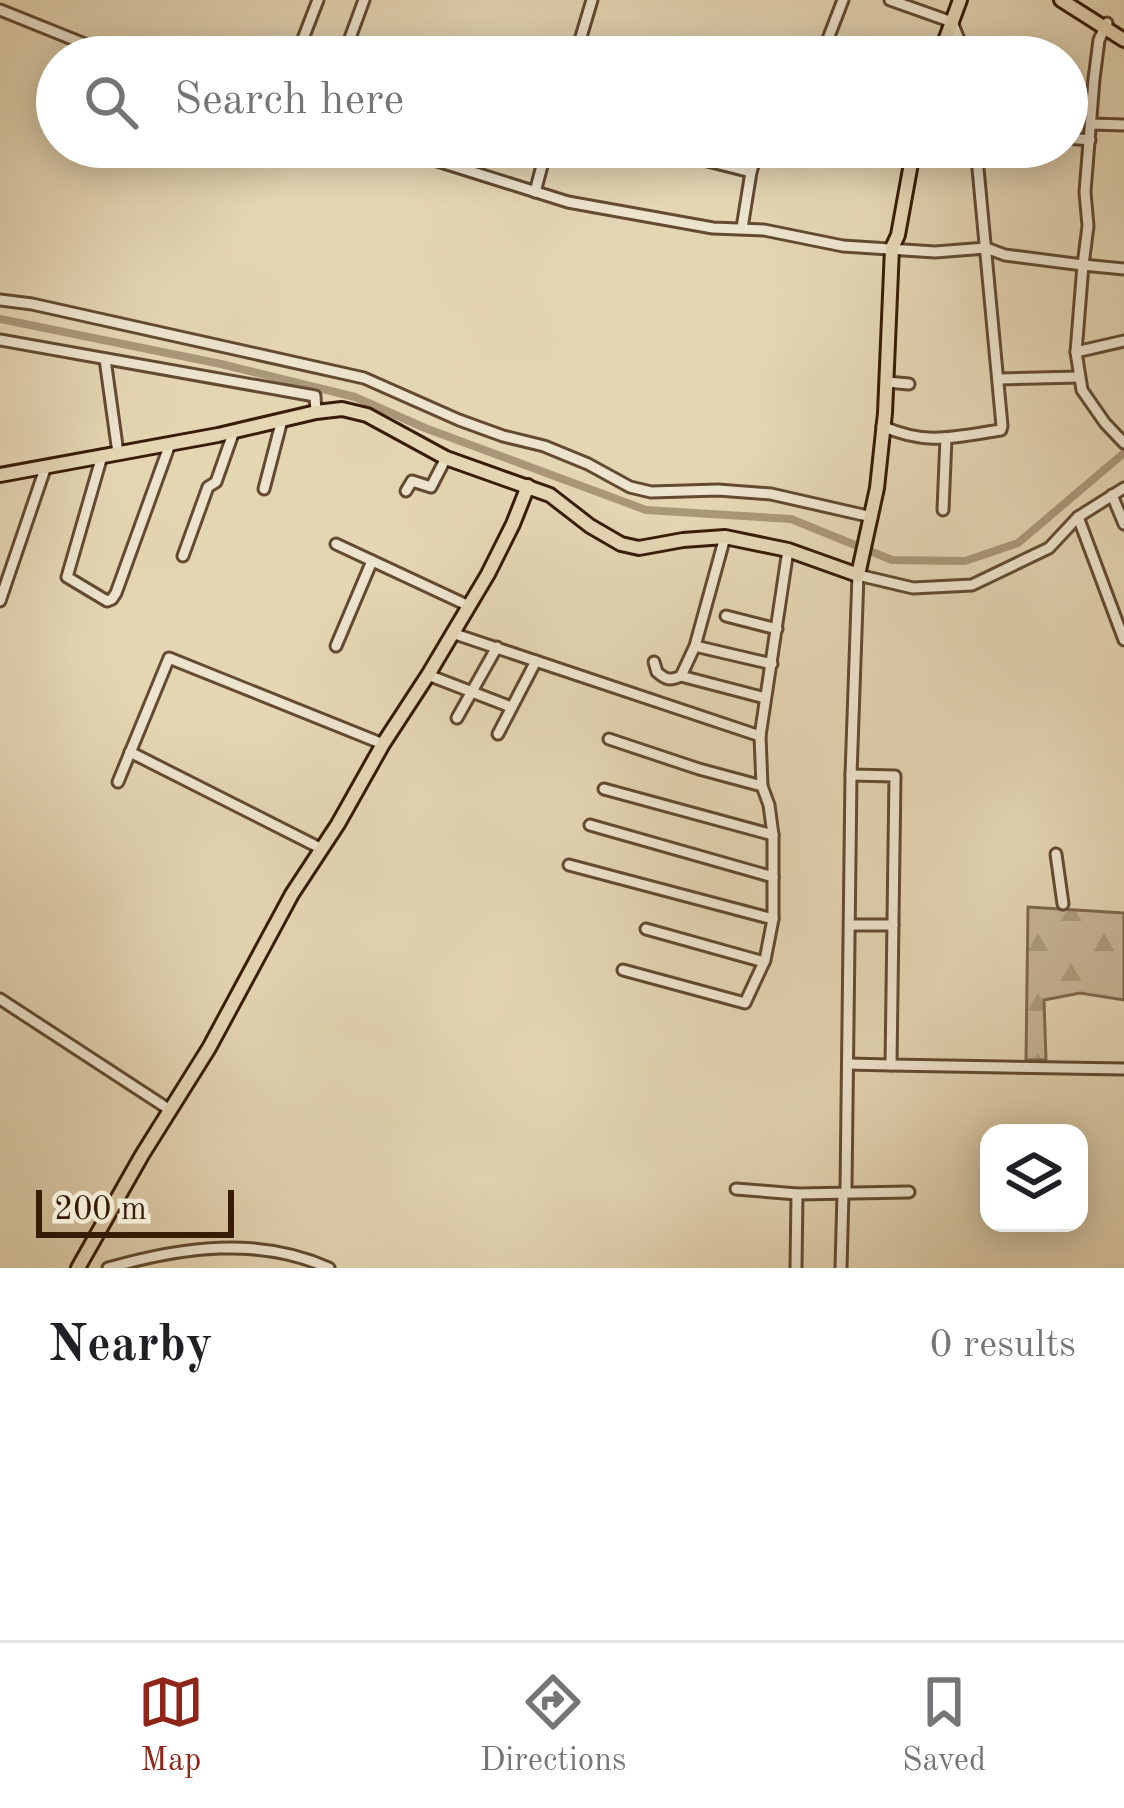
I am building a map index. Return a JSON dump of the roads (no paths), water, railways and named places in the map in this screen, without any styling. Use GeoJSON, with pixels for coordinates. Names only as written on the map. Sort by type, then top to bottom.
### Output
{"type":"FeatureCollection","features":[{"type":"Feature","properties":{"kind":"main road"},"geometry":{"type":"LineString","coordinates":[[947,36],[960,0]]}},
{"type":"Feature","properties":{"kind":"main road"},"geometry":{"type":"LineString","coordinates":[[1061,0],[1106,25]]}},
{"type":"Feature","properties":{"kind":"main road"},"geometry":{"type":"LineString","coordinates":[[1072,0],[1124,37]]}},
{"type":"Feature","properties":{"kind":"main road"},"geometry":{"type":"LineString","coordinates":[[0,475],[342,409],[367,415],[446,458],[550,495],[621,544],[639,548],[725,537],[860,570],[872,517],[887,382],[892,248],[908,168]]}},
{"type":"Feature","properties":{"kind":"main road"},"geometry":{"type":"LineString","coordinates":[[78,1268],[232,1008],[292,894],[469,606],[528,486]]}},
{"type":"Feature","properties":{"kind":"street"},"geometry":{"type":"LineString","coordinates":[[304,36],[318,0]]}},
{"type":"Feature","properties":{"kind":"street"},"geometry":{"type":"LineString","coordinates":[[351,36],[364,0]]}},
{"type":"Feature","properties":{"kind":"street"},"geometry":{"type":"LineString","coordinates":[[581,36],[592,0]]}},
{"type":"Feature","properties":{"kind":"street"},"geometry":{"type":"LineString","coordinates":[[826,0],[841,3],[829,36]]}},
{"type":"Feature","properties":{"kind":"street"},"geometry":{"type":"LineString","coordinates":[[890,0],[952,22],[958,36]]}},
{"type":"Feature","properties":{"kind":"street"},"geometry":{"type":"LineString","coordinates":[[0,10],[65,36]]}},
{"type":"Feature","properties":{"kind":"street"},"geometry":{"type":"LineString","coordinates":[[1088,161],[1099,40],[1106,25]]}},
{"type":"Feature","properties":{"kind":"street"},"geometry":{"type":"LineString","coordinates":[[1091,124],[1124,125]]}},
{"type":"Feature","properties":{"kind":"street"},"geometry":{"type":"LineString","coordinates":[[461,168],[599,209],[713,228],[764,230],[843,246],[935,252],[986,248],[1005,255],[1124,269]]}},
{"type":"Feature","properties":{"kind":"street"},"geometry":{"type":"LineString","coordinates":[[535,191],[542,168]]}},
{"type":"Feature","properties":{"kind":"street"},"geometry":{"type":"LineString","coordinates":[[735,168],[751,172]]}},
{"type":"Feature","properties":{"kind":"street"},"geometry":{"type":"LineString","coordinates":[[742,228],[752,168]]}},
{"type":"Feature","properties":{"kind":"street"},"geometry":{"type":"LineString","coordinates":[[882,426],[931,440],[1001,430],[979,168]]}},
{"type":"Feature","properties":{"kind":"street"},"geometry":{"type":"LineString","coordinates":[[1087,168],[1088,226],[1076,352],[1079,377],[1085,397],[1120,440]]}},
{"type":"Feature","properties":{"kind":"street"},"geometry":{"type":"LineString","coordinates":[[0,301],[32,304],[364,379],[459,420],[544,446],[630,487],[651,492],[771,494],[872,517]]}},
{"type":"Feature","properties":{"kind":"street"},"geometry":{"type":"LineString","coordinates":[[0,340],[315,396],[316,412]]}},
{"type":"Feature","properties":{"kind":"street"},"geometry":{"type":"LineString","coordinates":[[1076,352],[1124,341]]}},
{"type":"Feature","properties":{"kind":"street"},"geometry":{"type":"LineString","coordinates":[[105,359],[118,453]]}},
{"type":"Feature","properties":{"kind":"street"},"geometry":{"type":"LineString","coordinates":[[1000,379],[1079,377]]}},
{"type":"Feature","properties":{"kind":"street"},"geometry":{"type":"LineString","coordinates":[[887,382],[909,384]]}},
{"type":"Feature","properties":{"kind":"street"},"geometry":{"type":"LineString","coordinates":[[264,489],[282,420]]}},
{"type":"Feature","properties":{"kind":"street"},"geometry":{"type":"LineString","coordinates":[[183,556],[234,431]]}},
{"type":"Feature","properties":{"kind":"street"},"geometry":{"type":"LineString","coordinates":[[943,510],[946,438]]}},
{"type":"Feature","properties":{"kind":"street"},"geometry":{"type":"LineString","coordinates":[[102,456],[67,578],[107,601],[116,593],[170,444]]}},
{"type":"Feature","properties":{"kind":"street"},"geometry":{"type":"LineString","coordinates":[[406,491],[412,481],[430,487],[446,458]]}},
{"type":"Feature","properties":{"kind":"street"},"geometry":{"type":"LineString","coordinates":[[0,601],[46,466]]}},
{"type":"Feature","properties":{"kind":"street"},"geometry":{"type":"LineString","coordinates":[[841,1268],[860,570],[913,588],[972,585],[1048,548],[1078,517],[1124,488]]}},
{"type":"Feature","properties":{"kind":"street"},"geometry":{"type":"LineString","coordinates":[[1112,494],[1124,524]]}},
{"type":"Feature","properties":{"kind":"street"},"geometry":{"type":"LineString","coordinates":[[1078,517],[1124,640]]}},
{"type":"Feature","properties":{"kind":"street"},"geometry":{"type":"LineString","coordinates":[[682,676],[725,537]]}},
{"type":"Feature","properties":{"kind":"street"},"geometry":{"type":"LineString","coordinates":[[336,544],[469,606]]}},
{"type":"Feature","properties":{"kind":"street"},"geometry":{"type":"LineString","coordinates":[[623,970],[745,1003],[764,962],[773,919],[773,835],[762,785],[760,736],[788,550]]}},
{"type":"Feature","properties":{"kind":"street"},"geometry":{"type":"LineString","coordinates":[[336,646],[372,561]]}},
{"type":"Feature","properties":{"kind":"street"},"geometry":{"type":"LineString","coordinates":[[726,616],[777,629]]}},
{"type":"Feature","properties":{"kind":"street"},"geometry":{"type":"LineString","coordinates":[[452,634],[760,736]]}},
{"type":"Feature","properties":{"kind":"street"},"geometry":{"type":"LineString","coordinates":[[695,646],[772,664]]}},
{"type":"Feature","properties":{"kind":"street"},"geometry":{"type":"LineString","coordinates":[[457,718],[497,647]]}},
{"type":"Feature","properties":{"kind":"street"},"geometry":{"type":"LineString","coordinates":[[118,782],[169,658],[382,744]]}},
{"type":"Feature","properties":{"kind":"street"},"geometry":{"type":"LineString","coordinates":[[498,734],[536,661]]}},
{"type":"Feature","properties":{"kind":"street"},"geometry":{"type":"LineString","coordinates":[[654,662],[665,679],[682,676],[765,698]]}},
{"type":"Feature","properties":{"kind":"street"},"geometry":{"type":"LineString","coordinates":[[428,675],[511,707]]}},
{"type":"Feature","properties":{"kind":"street"},"geometry":{"type":"LineString","coordinates":[[609,739],[762,785]]}},
{"type":"Feature","properties":{"kind":"street"},"geometry":{"type":"LineString","coordinates":[[130,752],[322,849]]}},
{"type":"Feature","properties":{"kind":"street"},"geometry":{"type":"LineString","coordinates":[[851,776],[896,776],[891,1064]]}},
{"type":"Feature","properties":{"kind":"street"},"geometry":{"type":"LineString","coordinates":[[604,789],[773,835]]}},
{"type":"Feature","properties":{"kind":"street"},"geometry":{"type":"LineString","coordinates":[[590,825],[773,877]]}},
{"type":"Feature","properties":{"kind":"street"},"geometry":{"type":"LineString","coordinates":[[1056,854],[1064,904]]}},
{"type":"Feature","properties":{"kind":"street"},"geometry":{"type":"LineString","coordinates":[[569,865],[773,919]]}},
{"type":"Feature","properties":{"kind":"street"},"geometry":{"type":"LineString","coordinates":[[850,925],[893,925]]}},
{"type":"Feature","properties":{"kind":"street"},"geometry":{"type":"LineString","coordinates":[[646,929],[764,962]]}},
{"type":"Feature","properties":{"kind":"street"},"geometry":{"type":"LineString","coordinates":[[0,999],[170,1110]]}},
{"type":"Feature","properties":{"kind":"street"},"geometry":{"type":"LineString","coordinates":[[848,1064],[1124,1069]]}},
{"type":"Feature","properties":{"kind":"street"},"geometry":{"type":"LineString","coordinates":[[736,1189],[797,1194],[909,1192]]}},
{"type":"Feature","properties":{"kind":"street"},"geometry":{"type":"LineString","coordinates":[[796,1268],[797,1194]]}},
{"type":"Feature","properties":{"kind":"street"},"geometry":{"type":"LineString","coordinates":[[119,1266],[172,1251],[248,1248],[286,1253],[329,1268]]}},
{"type":"Feature","properties":{"kind":"waterway"},"geometry":{"type":"LineString","coordinates":[[0,319],[355,397],[646,510],[791,519],[892,560],[965,561],[1018,543],[1124,453]]}}]}
